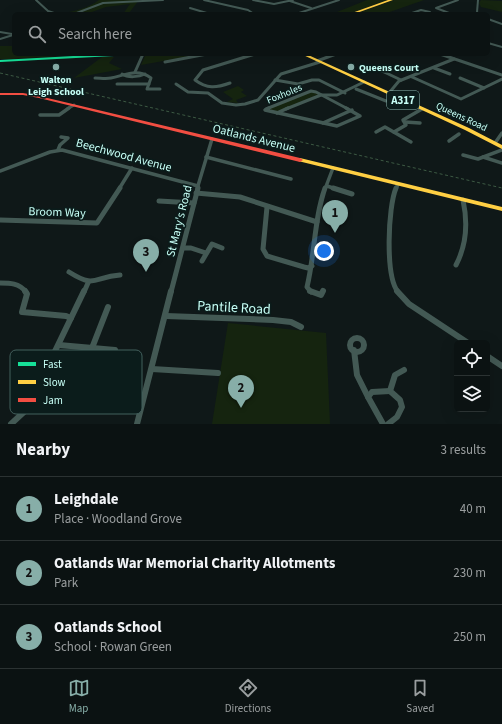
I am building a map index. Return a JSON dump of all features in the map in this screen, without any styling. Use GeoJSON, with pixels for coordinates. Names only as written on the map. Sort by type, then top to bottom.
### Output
{"type":"FeatureCollection","features":[{"type":"Feature","properties":{"kind":"main road"},"geometry":{"type":"LineString","coordinates":[[357,12],[391,0]]}},
{"type":"Feature","properties":{"kind":"main road"},"geometry":{"type":"LineString","coordinates":[[0,61],[95,56]]}},
{"type":"Feature","properties":{"kind":"main road","name":"Queens Road"},"geometry":{"type":"LineString","coordinates":[[307,56],[366,83],[387,99],[422,108],[462,132],[495,143],[502,147]]}},
{"type":"Feature","properties":{"kind":"main road","name":"Oatlands Avenue"},"geometry":{"type":"LineString","coordinates":[[0,94],[29,95],[74,105],[502,209]]}},
{"type":"Feature","properties":{"kind":"street"},"geometry":{"type":"LineString","coordinates":[[37,1],[42,0]]}},
{"type":"Feature","properties":{"kind":"street"},"geometry":{"type":"LineString","coordinates":[[79,12],[107,0]]}},
{"type":"Feature","properties":{"kind":"street"},"geometry":{"type":"LineString","coordinates":[[103,3],[163,0]]}},
{"type":"Feature","properties":{"kind":"street"},"geometry":{"type":"LineString","coordinates":[[204,0],[251,12]]}},
{"type":"Feature","properties":{"kind":"street"},"geometry":{"type":"LineString","coordinates":[[252,0],[270,3],[293,0]]}},
{"type":"Feature","properties":{"kind":"street"},"geometry":{"type":"LineString","coordinates":[[302,12],[339,0]]}},
{"type":"Feature","properties":{"kind":"street"},"geometry":{"type":"LineString","coordinates":[[446,12],[436,8],[458,0]]}},
{"type":"Feature","properties":{"kind":"street"},"geometry":{"type":"LineString","coordinates":[[477,12],[478,0]]}},
{"type":"Feature","properties":{"kind":"street"},"geometry":{"type":"LineString","coordinates":[[37,1],[51,12]]}},
{"type":"Feature","properties":{"kind":"street"},"geometry":{"type":"LineString","coordinates":[[290,1],[313,8]]}},
{"type":"Feature","properties":{"kind":"street"},"geometry":{"type":"LineString","coordinates":[[190,8],[203,12]]}},
{"type":"Feature","properties":{"kind":"street"},"geometry":{"type":"LineString","coordinates":[[416,12],[423,10],[430,12]]}},
{"type":"Feature","properties":{"kind":"street"},"geometry":{"type":"LineString","coordinates":[[490,20],[502,24]]}},
{"type":"Feature","properties":{"kind":"street"},"geometry":{"type":"LineString","coordinates":[[0,32],[12,34]]}},
{"type":"Feature","properties":{"kind":"street"},"geometry":{"type":"LineString","coordinates":[[0,39],[12,34]]}},
{"type":"Feature","properties":{"kind":"street"},"geometry":{"type":"LineString","coordinates":[[490,44],[502,47]]}},
{"type":"Feature","properties":{"kind":"street"},"geometry":{"type":"LineString","coordinates":[[135,72],[142,56]]}},
{"type":"Feature","properties":{"kind":"street"},"geometry":{"type":"LineString","coordinates":[[165,62],[196,56]]}},
{"type":"Feature","properties":{"kind":"street"},"geometry":{"type":"LineString","coordinates":[[230,83],[210,88],[202,86],[195,80],[203,70],[248,56]]}},
{"type":"Feature","properties":{"kind":"street"},"geometry":{"type":"LineString","coordinates":[[176,84],[179,88],[188,92],[206,93],[219,102],[236,105],[258,100],[284,72],[331,56]]}},
{"type":"Feature","properties":{"kind":"street"},"geometry":{"type":"LineString","coordinates":[[447,56],[502,75]]}},
{"type":"Feature","properties":{"kind":"street"},"geometry":{"type":"LineString","coordinates":[[356,89],[387,99],[394,86],[401,80],[412,77],[454,59]]}},
{"type":"Feature","properties":{"kind":"street"},"geometry":{"type":"LineString","coordinates":[[434,68],[450,74]]}},
{"type":"Feature","properties":{"kind":"street"},"geometry":{"type":"LineString","coordinates":[[382,71],[401,80]]}},
{"type":"Feature","properties":{"kind":"street"},"geometry":{"type":"LineString","coordinates":[[95,78],[110,78],[122,74],[142,72],[151,77],[147,89],[160,89]]}},
{"type":"Feature","properties":{"kind":"street"},"geometry":{"type":"LineString","coordinates":[[122,74],[125,76],[140,76],[145,74]]}},
{"type":"Feature","properties":{"kind":"street"},"geometry":{"type":"LineString","coordinates":[[412,77],[461,99],[502,79]]}},
{"type":"Feature","properties":{"kind":"street"},"geometry":{"type":"LineString","coordinates":[[460,78],[484,88]]}},
{"type":"Feature","properties":{"kind":"street"},"geometry":{"type":"LineString","coordinates":[[275,80],[298,84],[310,80],[319,80],[344,93]]}},
{"type":"Feature","properties":{"kind":"street","name":"Foxholes"},"geometry":{"type":"LineString","coordinates":[[277,113],[321,95],[336,95],[344,93],[356,89],[366,83]]}},
{"type":"Feature","properties":{"kind":"street","name":"Foxholes"},"geometry":{"type":"LineString","coordinates":[[341,102],[344,93],[366,83]]}},
{"type":"Feature","properties":{"kind":"street"},"geometry":{"type":"LineString","coordinates":[[117,84],[149,84]]}},
{"type":"Feature","properties":{"kind":"street","name":"Foxholes"},"geometry":{"type":"LineString","coordinates":[[310,91],[321,95],[341,102],[360,116],[339,126],[265,110],[310,91]]}},
{"type":"Feature","properties":{"kind":"street"},"geometry":{"type":"LineString","coordinates":[[40,116],[59,115],[74,105]]}},
{"type":"Feature","properties":{"kind":"street"},"geometry":{"type":"LineString","coordinates":[[394,132],[406,125],[403,120],[422,108]]}},
{"type":"Feature","properties":{"kind":"street"},"geometry":{"type":"LineString","coordinates":[[323,123],[352,110]]}},
{"type":"Feature","properties":{"kind":"street"},"geometry":{"type":"LineString","coordinates":[[405,122],[420,123]]}},
{"type":"Feature","properties":{"kind":"street"},"geometry":{"type":"LineString","coordinates":[[376,132],[385,127],[411,142]]}},
{"type":"Feature","properties":{"kind":"street"},"geometry":{"type":"LineString","coordinates":[[449,141],[462,132]]}},
{"type":"Feature","properties":{"kind":"street"},"geometry":{"type":"LineString","coordinates":[[495,143],[502,133]]}},
{"type":"Feature","properties":{"kind":"street"},"geometry":{"type":"LineString","coordinates":[[58,150],[60,145],[68,138],[61,137]]}},
{"type":"Feature","properties":{"kind":"street","name":"St Mary's Road"},"geometry":{"type":"LineString","coordinates":[[142,406],[196,193],[212,139]]}},
{"type":"Feature","properties":{"kind":"street","name":"Beechwood Avenue"},"geometry":{"type":"LineString","coordinates":[[0,171],[58,150],[68,150],[198,186]]}},
{"type":"Feature","properties":{"kind":"street"},"geometry":{"type":"LineString","coordinates":[[463,155],[476,159],[502,150]]}},
{"type":"Feature","properties":{"kind":"street"},"geometry":{"type":"LineString","coordinates":[[206,157],[291,179]]}},
{"type":"Feature","properties":{"kind":"street"},"geometry":{"type":"LineString","coordinates":[[483,157],[502,163]]}},
{"type":"Feature","properties":{"kind":"street","name":"Broom Way"},"geometry":{"type":"LineString","coordinates":[[0,220],[97,223],[132,168]]}},
{"type":"Feature","properties":{"kind":"street"},"geometry":{"type":"LineString","coordinates":[[323,291],[321,295],[319,295],[308,290],[307,286],[312,266],[319,205],[333,168]]}},
{"type":"Feature","properties":{"kind":"street"},"geometry":{"type":"LineString","coordinates":[[398,184],[389,228],[391,277],[395,288],[409,304],[463,340]]}},
{"type":"Feature","properties":{"kind":"street"},"geometry":{"type":"LineString","coordinates":[[326,186],[352,194]]}},
{"type":"Feature","properties":{"kind":"street"},"geometry":{"type":"LineString","coordinates":[[196,193],[240,197],[266,207],[317,222]]}},
{"type":"Feature","properties":{"kind":"street"},"geometry":{"type":"LineString","coordinates":[[456,265],[462,254],[468,225],[463,200]]}},
{"type":"Feature","properties":{"kind":"street"},"geometry":{"type":"LineString","coordinates":[[159,202],[194,203]]}},
{"type":"Feature","properties":{"kind":"street"},"geometry":{"type":"LineString","coordinates":[[266,207],[264,253],[267,256],[304,268],[312,266]]}},
{"type":"Feature","properties":{"kind":"street"},"geometry":{"type":"LineString","coordinates":[[202,261],[212,244],[222,248]]}},
{"type":"Feature","properties":{"kind":"street"},"geometry":{"type":"LineString","coordinates":[[183,248],[191,248],[206,253]]}},
{"type":"Feature","properties":{"kind":"street"},"geometry":{"type":"LineString","coordinates":[[70,272],[88,283],[112,275],[120,275]]}},
{"type":"Feature","properties":{"kind":"street"},"geometry":{"type":"LineString","coordinates":[[0,283],[17,284],[25,290],[27,294],[22,312],[66,316],[71,318]]}},
{"type":"Feature","properties":{"kind":"street"},"geometry":{"type":"LineString","coordinates":[[56,350],[88,283]]}},
{"type":"Feature","properties":{"kind":"street"},"geometry":{"type":"LineString","coordinates":[[92,348],[108,307]]}},
{"type":"Feature","properties":{"kind":"street","name":"Pantile Road"},"geometry":{"type":"LineString","coordinates":[[166,316],[273,320],[290,322],[301,327]]}},
{"type":"Feature","properties":{"kind":"street"},"geometry":{"type":"LineString","coordinates":[[59,344],[115,350]]}},
{"type":"Feature","properties":{"kind":"street"},"geometry":{"type":"LineString","coordinates":[[354,350],[353,362],[356,375],[360,385],[383,424]]}},
{"type":"Feature","properties":{"kind":"street"},"geometry":{"type":"LineString","coordinates":[[490,358],[502,366]]}},
{"type":"Feature","properties":{"kind":"street"},"geometry":{"type":"LineString","coordinates":[[152,369],[218,373]]}},
{"type":"Feature","properties":{"kind":"street"},"geometry":{"type":"LineString","coordinates":[[390,391],[395,375],[404,370]]}},
{"type":"Feature","properties":{"kind":"street"},"geometry":{"type":"LineString","coordinates":[[368,397],[372,392],[390,391],[400,400],[402,407],[397,416],[388,424]]}},
{"type":"Feature","properties":{"kind":"street"},"geometry":{"type":"LineString","coordinates":[[11,424],[20,414]]}},
{"type":"Feature","properties":{"kind":"street","name":"St Mary's Road"},"geometry":{"type":"LineString","coordinates":[[137,424],[140,414]]}},
{"type":"Feature","properties":{"kind":"green space"},"geometry":{"type":"Polygon","coordinates":[[[99,0],[139,0],[130,12],[124,12],[130,4],[106,7],[92,12],[70,12],[95,3],[99,0]]]}},
{"type":"Feature","properties":{"kind":"green space"},"geometry":{"type":"Polygon","coordinates":[[[367,0],[388,0],[354,12],[337,12],[367,0]]]}},
{"type":"Feature","properties":{"kind":"green space"},"geometry":{"type":"Polygon","coordinates":[[[394,0],[424,0],[390,12],[361,12],[394,0]]]}},
{"type":"Feature","properties":{"kind":"green space"},"geometry":{"type":"Polygon","coordinates":[[[481,0],[502,1],[502,12],[481,7],[479,3],[481,0]]]}},
{"type":"Feature","properties":{"kind":"green space"},"geometry":{"type":"Polygon","coordinates":[[[0,46],[12,46],[12,56],[60,56],[10,59],[0,59],[0,46]]]}},
{"type":"Feature","properties":{"kind":"green space"},"geometry":{"type":"Polygon","coordinates":[[[145,56],[191,56],[141,65],[145,56]]]}},
{"type":"Feature","properties":{"kind":"green space"},"geometry":{"type":"Polygon","coordinates":[[[102,57],[114,57],[109,63],[122,69],[74,78],[102,57]]]}},
{"type":"Feature","properties":{"kind":"green space"},"geometry":{"type":"Polygon","coordinates":[[[238,86],[244,90],[241,92],[247,96],[236,100],[238,103],[227,102],[233,99],[223,92],[238,86]]]}},
{"type":"Feature","properties":{"kind":"green space"},"geometry":{"type":"Polygon","coordinates":[[[311,91],[319,94],[276,112],[267,109],[311,91]]]}},
{"type":"Feature","properties":{"kind":"green space"},"geometry":{"type":"Polygon","coordinates":[[[228,323],[326,333],[330,424],[212,424],[228,323]]]}},
{"type":"Feature","properties":{"kind":"railway"},"geometry":{"type":"LineString","coordinates":[[0,73],[502,188]]}},
{"type":"Feature","properties":{"kind":"traffic: fast"},"geometry":{"type":"LineString","coordinates":[[0,61],[95,56]]}},
{"type":"Feature","properties":{"kind":"traffic: slow"},"geometry":{"type":"LineString","coordinates":[[357,12],[391,0]]}},
{"type":"Feature","properties":{"kind":"traffic: slow"},"geometry":{"type":"LineString","coordinates":[[307,56],[467,129],[502,147]]}},
{"type":"Feature","properties":{"kind":"traffic: slow"},"geometry":{"type":"LineString","coordinates":[[300,160],[502,209]]}},
{"type":"Feature","properties":{"kind":"traffic: jam"},"geometry":{"type":"LineString","coordinates":[[0,94],[23,94],[39,97],[300,160]]}},
{"type":"Feature","properties":{"kind":"place","name":"Walton Leigh School"},"geometry":{"type":"Point","coordinates":[56,67]}},
{"type":"Feature","properties":{"kind":"place","name":"Queens Court"},"geometry":{"type":"Point","coordinates":[351,67]}},
{"type":"Feature","properties":{"kind":"place","name":"Leighdale"},"geometry":{"type":"Point","coordinates":[335,233]}},
{"type":"Feature","properties":{"kind":"place","name":"Oatlands School"},"geometry":{"type":"Point","coordinates":[146,272]}},
{"type":"Feature","properties":{"kind":"place","name":"Oatlands War Memorial Charity Allotments"},"geometry":{"type":"Point","coordinates":[241,408]}}]}
